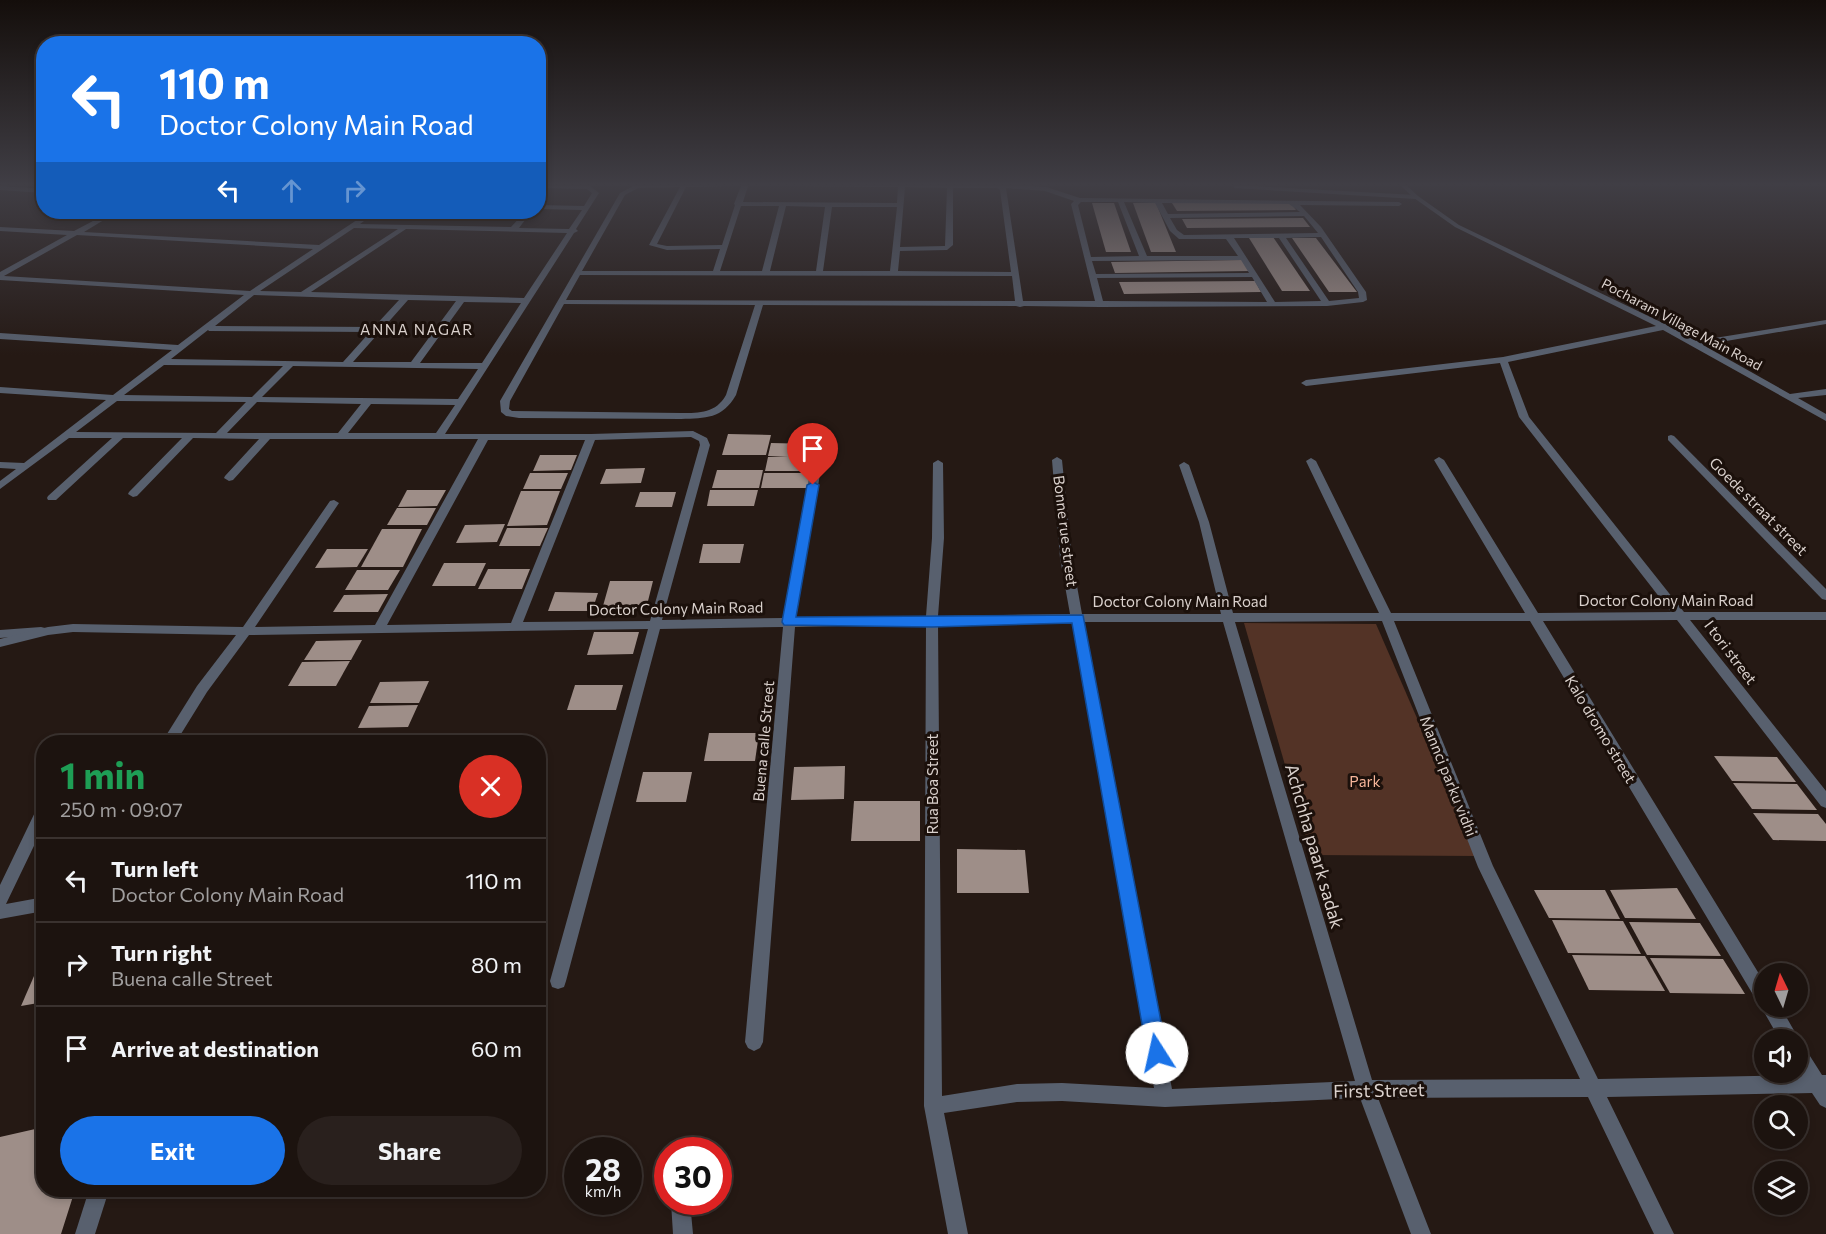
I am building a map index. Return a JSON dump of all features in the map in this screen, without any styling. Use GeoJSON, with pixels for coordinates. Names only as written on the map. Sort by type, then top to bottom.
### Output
{"type":"FeatureCollection","features":[{"type":"Feature","properties":{"kind":"street"},"geometry":{"type":"LineString","coordinates":[[0,276],[62,241]]}},
{"type":"Feature","properties":{"kind":"street"},"geometry":{"type":"LineString","coordinates":[[209,241],[322,247]]}},
{"type":"Feature","properties":{"kind":"street"},"geometry":{"type":"LineString","coordinates":[[0,486],[252,294],[331,241]]}},
{"type":"Feature","properties":{"kind":"street"},"geometry":{"type":"LineString","coordinates":[[302,295],[385,241]]}},
{"type":"Feature","properties":{"kind":"street"},"geometry":{"type":"LineString","coordinates":[[438,436],[568,241]]}},
{"type":"Feature","properties":{"kind":"street"},"geometry":{"type":"LineString","coordinates":[[595,241],[505,401],[504,410],[509,414],[681,416],[705,415],[720,411],[726,407],[732,395],[759,304]]}},
{"type":"Feature","properties":{"kind":"street"},"geometry":{"type":"LineString","coordinates":[[655,241],[653,245],[667,248],[724,247]]}},
{"type":"Feature","properties":{"kind":"street"},"geometry":{"type":"LineString","coordinates":[[716,273],[726,241]]}},
{"type":"Feature","properties":{"kind":"street"},"geometry":{"type":"LineString","coordinates":[[765,274],[774,241]]}},
{"type":"Feature","properties":{"kind":"street"},"geometry":{"type":"LineString","coordinates":[[819,274],[824,241]]}},
{"type":"Feature","properties":{"kind":"street"},"geometry":{"type":"LineString","coordinates":[[894,274],[897,241]]}},
{"type":"Feature","properties":{"kind":"street"},"geometry":{"type":"LineString","coordinates":[[896,249],[947,248],[949,241]]}},
{"type":"Feature","properties":{"kind":"street"},"geometry":{"type":"LineString","coordinates":[[1011,241],[1020,305]]}},
{"type":"Feature","properties":{"kind":"street"},"geometry":{"type":"LineString","coordinates":[[1083,241],[1100,305]]}},
{"type":"Feature","properties":{"kind":"street"},"geometry":{"type":"LineString","coordinates":[[1137,241],[1144,259]]}},
{"type":"Feature","properties":{"kind":"street"},"geometry":{"type":"LineString","coordinates":[[1231,241],[1273,304]]}},
{"type":"Feature","properties":{"kind":"street"},"geometry":{"type":"LineString","coordinates":[[1284,241],[1327,304]]}},
{"type":"Feature","properties":{"kind":"street"},"geometry":{"type":"LineString","coordinates":[[560,302],[1100,305],[1327,304],[1354,303],[1363,300],[1363,296],[1326,241]]}},
{"type":"Feature","properties":{"kind":"street","name":"Pocharam Village Main Road"},"geometry":{"type":"LineString","coordinates":[[1483,241],[1664,327],[1826,418]]}},
{"type":"Feature","properties":{"kind":"street"},"geometry":{"type":"LineString","coordinates":[[1088,259],[1242,258]]}},
{"type":"Feature","properties":{"kind":"street"},"geometry":{"type":"LineString","coordinates":[[576,273],[1016,274]]}},
{"type":"Feature","properties":{"kind":"street"},"geometry":{"type":"LineString","coordinates":[[1091,276],[1253,275]]}},
{"type":"Feature","properties":{"kind":"street"},"geometry":{"type":"LineString","coordinates":[[0,276],[252,294],[528,301]]}},
{"type":"Feature","properties":{"kind":"street"},"geometry":{"type":"LineString","coordinates":[[346,364],[405,298]]}},
{"type":"Feature","properties":{"kind":"street"},"geometry":{"type":"LineString","coordinates":[[414,365],[462,299]]}},
{"type":"Feature","properties":{"kind":"street"},"geometry":{"type":"LineString","coordinates":[[1696,344],[1826,322]]}},
{"type":"Feature","properties":{"kind":"street"},"geometry":{"type":"LineString","coordinates":[[1306,383],[1503,360],[1664,327]]}},
{"type":"Feature","properties":{"kind":"street"},"geometry":{"type":"LineString","coordinates":[[209,328],[376,330]]}},
{"type":"Feature","properties":{"kind":"street"},"geometry":{"type":"LineString","coordinates":[[0,336],[182,348]]}},
{"type":"Feature","properties":{"kind":"street","name":"I tori street"},"geometry":{"type":"LineString","coordinates":[[1503,360],[1524,417],[1826,802]]}},
{"type":"Feature","properties":{"kind":"street"},"geometry":{"type":"LineString","coordinates":[[164,362],[486,366]]}},
{"type":"Feature","properties":{"kind":"street"},"geometry":{"type":"LineString","coordinates":[[218,436],[290,363]]}},
{"type":"Feature","properties":{"kind":"street"},"geometry":{"type":"LineString","coordinates":[[0,390],[114,398],[462,402]]}},
{"type":"Feature","properties":{"kind":"street"},"geometry":{"type":"LineString","coordinates":[[1787,397],[1826,392]]}},
{"type":"Feature","properties":{"kind":"street"},"geometry":{"type":"LineString","coordinates":[[341,436],[369,400]]}},
{"type":"Feature","properties":{"kind":"street"},"geometry":{"type":"LineString","coordinates":[[65,435],[591,437],[693,434],[704,440],[705,445],[591,850],[558,981]]}},
{"type":"Feature","properties":{"kind":"street"},"geometry":{"type":"LineString","coordinates":[[52,498],[120,436]]}},
{"type":"Feature","properties":{"kind":"street"},"geometry":{"type":"LineString","coordinates":[[134,494],[190,436]]}},
{"type":"Feature","properties":{"kind":"street"},"geometry":{"type":"LineString","coordinates":[[229,478],[267,436]]}},
{"type":"Feature","properties":{"kind":"street"},"geometry":{"type":"LineString","coordinates":[[379,629],[485,436]]}},
{"type":"Feature","properties":{"kind":"street"},"geometry":{"type":"LineString","coordinates":[[515,627],[591,437]]}},
{"type":"Feature","properties":{"kind":"street","name":"Goede straat street"},"geometry":{"type":"LineString","coordinates":[[1671,438],[1826,596]]}},
{"type":"Feature","properties":{"kind":"street","name":"Buena calle Street"},"geometry":{"type":"LineString","coordinates":[[754,1042],[789,622],[820,444]]}},
{"type":"Feature","properties":{"kind":"street","name":"Bonne rue street"},"geometry":{"type":"LineString","coordinates":[[1057,460],[1066,558],[1165,1098]]}},
{"type":"Feature","properties":{"kind":"street","name":"Kalo dromo street"},"geometry":{"type":"LineString","coordinates":[[1439,460],[1754,980]]}},
{"type":"Feature","properties":{"kind":"street","name":"Mannci parku vidhi"},"geometry":{"type":"LineString","coordinates":[[1311,461],[1387,618],[1486,867],[1664,1234]]}},
{"type":"Feature","properties":{"kind":"street","name":"Rua Boa Street"},"geometry":{"type":"LineString","coordinates":[[938,463],[938,538],[932,622],[933,1106],[958,1234]]}},
{"type":"Feature","properties":{"kind":"street"},"geometry":{"type":"LineString","coordinates":[[0,465],[25,466]]}},
{"type":"Feature","properties":{"kind":"street","name":"Achchha paark sadak"},"geometry":{"type":"LineString","coordinates":[[1184,465],[1204,522],[1228,617],[1366,1089],[1421,1234]]}},
{"type":"Feature","properties":{"kind":"street"},"geometry":{"type":"LineString","coordinates":[[173,735],[202,689],[246,631],[334,503]]}},
{"type":"Feature","properties":{"kind":"street","name":"Doctor Colony Main Road"},"geometry":{"type":"LineString","coordinates":[[48,631],[73,628],[246,631],[1078,618],[1826,616]]}},
{"type":"Feature","properties":{"kind":"street"},"geometry":{"type":"LineString","coordinates":[[0,634],[48,631]]}},
{"type":"Feature","properties":{"kind":"street"},"geometry":{"type":"LineString","coordinates":[[0,644],[48,631]]}},
{"type":"Feature","properties":{"kind":"street"},"geometry":{"type":"LineString","coordinates":[[0,901],[36,825]]}},
{"type":"Feature","properties":{"kind":"street"},"geometry":{"type":"LineString","coordinates":[[0,912],[36,905]]}},
{"type":"Feature","properties":{"kind":"street"},"geometry":{"type":"LineString","coordinates":[[1808,1067],[1823,1089]]}},
{"type":"Feature","properties":{"kind":"street","name":"First Street"},"geometry":{"type":"LineString","coordinates":[[933,1106],[1017,1093],[1062,1092],[1165,1098],[1366,1089],[1823,1089]]}},
{"type":"Feature","properties":{"kind":"street"},"geometry":{"type":"LineString","coordinates":[[85,1234],[97,1197]]}},
{"type":"Feature","properties":{"kind":"street"},"geometry":{"type":"LineString","coordinates":[[682,1215],[683,1234]]}},
{"type":"Feature","properties":{"kind":"green space","name":"Park"},"geometry":{"type":"Polygon","coordinates":[[[1244,623],[1376,624],[1477,856],[1311,855],[1244,623]]]}},
{"type":"Feature","properties":{"kind":"building"},"geometry":{"type":"Polygon","coordinates":[[[1103,241],[1127,241],[1131,252],[1106,252],[1103,241]]]}},
{"type":"Feature","properties":{"kind":"building"},"geometry":{"type":"Polygon","coordinates":[[[1147,241],[1171,241],[1176,252],[1151,252],[1147,241]]]}},
{"type":"Feature","properties":{"kind":"building"},"geometry":{"type":"Polygon","coordinates":[[[1251,241],[1275,241],[1310,291],[1282,291],[1251,241]]]}},
{"type":"Feature","properties":{"kind":"building"},"geometry":{"type":"Polygon","coordinates":[[[1294,241],[1318,241],[1357,292],[1329,292],[1294,241]]]}},
{"type":"Feature","properties":{"kind":"building"},"geometry":{"type":"Polygon","coordinates":[[[1242,260],[1249,271],[1115,273],[1111,262],[1242,260]]]}},
{"type":"Feature","properties":{"kind":"building"},"geometry":{"type":"Polygon","coordinates":[[[1255,281],[1261,292],[1124,294],[1119,282],[1255,281]]]}},
{"type":"Feature","properties":{"kind":"building"},"geometry":{"type":"Polygon","coordinates":[[[728,434],[771,435],[766,455],[722,455],[728,434]]]}},
{"type":"Feature","properties":{"kind":"building"},"geometry":{"type":"Polygon","coordinates":[[[771,443],[815,444],[811,471],[765,471],[768,457],[788,457],[768,456],[771,443]]]}},
{"type":"Feature","properties":{"kind":"building"},"geometry":{"type":"Polygon","coordinates":[[[540,455],[577,455],[571,470],[533,471],[540,455]]]}},
{"type":"Feature","properties":{"kind":"building"},"geometry":{"type":"Polygon","coordinates":[[[645,468],[641,483],[600,484],[606,469],[645,468]]]}},
{"type":"Feature","properties":{"kind":"building"},"geometry":{"type":"Polygon","coordinates":[[[717,470],[763,470],[759,488],[712,488],[717,470]]]}},
{"type":"Feature","properties":{"kind":"building"},"geometry":{"type":"Polygon","coordinates":[[[530,473],[568,473],[561,489],[523,489],[530,473]]]}},
{"type":"Feature","properties":{"kind":"building"},"geometry":{"type":"Polygon","coordinates":[[[764,473],[810,473],[808,488],[761,488],[764,473]]]}},
{"type":"Feature","properties":{"kind":"building"},"geometry":{"type":"Polygon","coordinates":[[[407,490],[446,490],[437,506],[398,507],[407,490]]]}},
{"type":"Feature","properties":{"kind":"building"},"geometry":{"type":"Polygon","coordinates":[[[710,490],[758,490],[754,506],[707,506],[710,490]]]}},
{"type":"Feature","properties":{"kind":"building"},"geometry":{"type":"Polygon","coordinates":[[[521,491],[560,491],[547,525],[507,526],[521,491]]]}},
{"type":"Feature","properties":{"kind":"building"},"geometry":{"type":"Polygon","coordinates":[[[640,492],[676,492],[672,507],[635,507],[640,492]]]}},
{"type":"Feature","properties":{"kind":"building"},"geometry":{"type":"Polygon","coordinates":[[[397,508],[436,508],[427,525],[387,525],[397,508]]]}},
{"type":"Feature","properties":{"kind":"building"},"geometry":{"type":"Polygon","coordinates":[[[505,524],[497,542],[456,543],[465,525],[505,524]]]}},
{"type":"Feature","properties":{"kind":"building"},"geometry":{"type":"Polygon","coordinates":[[[507,528],[548,528],[540,546],[499,546],[507,528]]]}},
{"type":"Feature","properties":{"kind":"building"},"geometry":{"type":"Polygon","coordinates":[[[382,529],[422,529],[403,567],[361,567],[382,529]]]}},
{"type":"Feature","properties":{"kind":"building"},"geometry":{"type":"Polygon","coordinates":[[[703,544],[744,544],[740,563],[699,563],[703,544]]]}},
{"type":"Feature","properties":{"kind":"building"},"geometry":{"type":"Polygon","coordinates":[[[327,549],[368,549],[357,567],[315,568],[327,549]]]}},
{"type":"Feature","properties":{"kind":"building"},"geometry":{"type":"Polygon","coordinates":[[[444,563],[486,563],[475,586],[432,586],[444,563]]]}},
{"type":"Feature","properties":{"kind":"building"},"geometry":{"type":"Polygon","coordinates":[[[488,569],[530,569],[522,589],[478,589],[488,569]]]}},
{"type":"Feature","properties":{"kind":"building"},"geometry":{"type":"Polygon","coordinates":[[[357,570],[400,570],[388,590],[345,590],[357,570]]]}},
{"type":"Feature","properties":{"kind":"building"},"geometry":{"type":"Polygon","coordinates":[[[610,581],[653,581],[647,605],[603,606],[610,581]]]}},
{"type":"Feature","properties":{"kind":"building"},"geometry":{"type":"Polygon","coordinates":[[[555,592],[598,593],[592,611],[548,611],[555,592]]]}},
{"type":"Feature","properties":{"kind":"building"},"geometry":{"type":"Polygon","coordinates":[[[388,594],[378,612],[333,612],[344,595],[388,594]]]}},
{"type":"Feature","properties":{"kind":"building"},"geometry":{"type":"Polygon","coordinates":[[[594,632],[639,632],[633,654],[587,655],[594,632]]]}},
{"type":"Feature","properties":{"kind":"building"},"geometry":{"type":"Polygon","coordinates":[[[362,640],[351,660],[304,660],[316,641],[362,640]]]}},
{"type":"Feature","properties":{"kind":"building"},"geometry":{"type":"Polygon","coordinates":[[[350,661],[336,686],[288,686],[302,662],[350,661]]]}},
{"type":"Feature","properties":{"kind":"building"},"geometry":{"type":"Polygon","coordinates":[[[429,681],[419,703],[370,703],[380,682],[429,681]]]}},
{"type":"Feature","properties":{"kind":"building"},"geometry":{"type":"Polygon","coordinates":[[[575,685],[623,685],[616,710],[567,710],[575,685]]]}},
{"type":"Feature","properties":{"kind":"building"},"geometry":{"type":"Polygon","coordinates":[[[418,705],[408,727],[358,728],[369,706],[418,705]]]}},
{"type":"Feature","properties":{"kind":"building"},"geometry":{"type":"Polygon","coordinates":[[[709,733],[759,733],[755,761],[704,761],[709,733]]]}},
{"type":"Feature","properties":{"kind":"building"},"geometry":{"type":"Polygon","coordinates":[[[1714,756],[1777,757],[1796,782],[1732,781],[1714,756]]]}},
{"type":"Feature","properties":{"kind":"building"},"geometry":{"type":"Polygon","coordinates":[[[845,766],[844,799],[791,800],[794,767],[845,766]]]}},
{"type":"Feature","properties":{"kind":"building"},"geometry":{"type":"Polygon","coordinates":[[[643,772],[692,772],[686,802],[636,802],[643,772]]]}},
{"type":"Feature","properties":{"kind":"building"},"geometry":{"type":"Polygon","coordinates":[[[1733,783],[1797,784],[1817,810],[1752,809],[1733,783]]]}},
{"type":"Feature","properties":{"kind":"building"},"geometry":{"type":"Polygon","coordinates":[[[854,801],[920,801],[920,841],[851,841],[854,801]]]}},
{"type":"Feature","properties":{"kind":"building"},"geometry":{"type":"Polygon","coordinates":[[[1753,813],[1818,814],[1826,824],[1826,841],[1773,840],[1753,813]]]}},
{"type":"Feature","properties":{"kind":"building"},"geometry":{"type":"Polygon","coordinates":[[[957,849],[1025,850],[1029,893],[957,893],[957,849]]]}},
{"type":"Feature","properties":{"kind":"building"},"geometry":{"type":"Polygon","coordinates":[[[1677,888],[1696,919],[1625,918],[1610,890],[1677,888]]]}},
{"type":"Feature","properties":{"kind":"building"},"geometry":{"type":"Polygon","coordinates":[[[1534,890],[1605,890],[1620,919],[1549,918],[1534,890]]]}},
{"type":"Feature","properties":{"kind":"building"},"geometry":{"type":"Polygon","coordinates":[[[1552,920],[1623,921],[1641,954],[1568,953],[1552,920]]]}},
{"type":"Feature","properties":{"kind":"building"},"geometry":{"type":"Polygon","coordinates":[[[1629,922],[1700,923],[1721,956],[1647,955],[1629,922]]]}},
{"type":"Feature","properties":{"kind":"building"},"geometry":{"type":"Polygon","coordinates":[[[1572,955],[1645,956],[1665,991],[1589,990],[1572,955]]]}},
{"type":"Feature","properties":{"kind":"building"},"geometry":{"type":"Polygon","coordinates":[[[1650,958],[1723,959],[1745,994],[1670,993],[1650,958]]]}},
{"type":"Feature","properties":{"kind":"building"},"geometry":{"type":"Polygon","coordinates":[[[36,971],[36,1003],[21,1006],[36,971]]]}},
{"type":"Feature","properties":{"kind":"building"},"geometry":{"type":"Polygon","coordinates":[[[36,1129],[36,1197],[73,1197],[61,1234],[0,1234],[0,1137],[36,1129]]]}},
{"type":"Feature","properties":{"kind":"district","name":"ANNA NAGAR"},"geometry":{"type":"Point","coordinates":[417,329]}},
{"type":"Feature","properties":{"kind":"route"},"geometry":{"type":"LineString","coordinates":[[813,485],[800,548],[789,622],[932,622],[1078,618],[1157,1053]]}}]}
